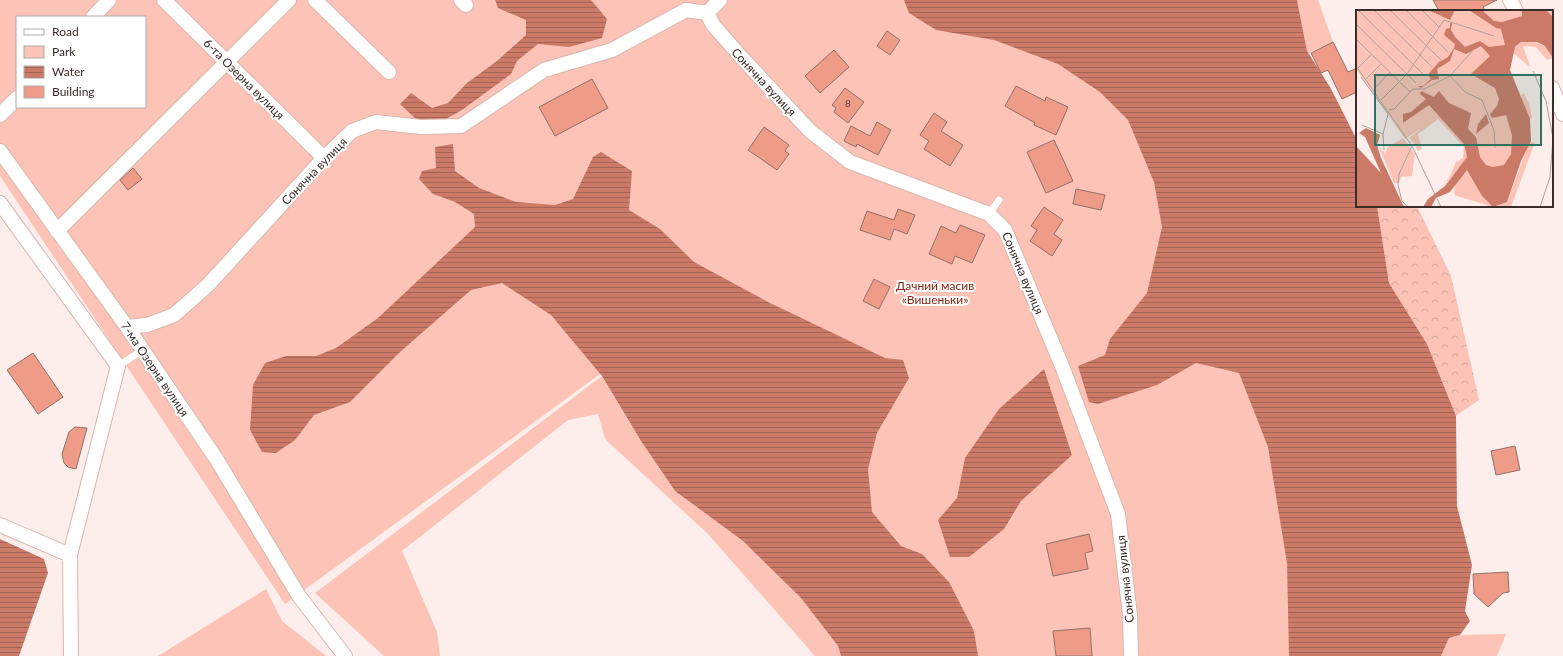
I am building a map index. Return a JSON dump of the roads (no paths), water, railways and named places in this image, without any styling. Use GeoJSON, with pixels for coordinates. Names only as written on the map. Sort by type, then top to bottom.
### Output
{"type":"FeatureCollection","features":[{"type":"Feature","properties":{"kind":"street"},"geometry":{"type":"LineString","coordinates":[[94,16],[109,0]]}},
{"type":"Feature","properties":{"kind":"street","name":"6-та Озерна вулиця"},"geometry":{"type":"LineString","coordinates":[[164,0],[324,158]]}},
{"type":"Feature","properties":{"kind":"street"},"geometry":{"type":"LineString","coordinates":[[57,231],[289,0]]}},
{"type":"Feature","properties":{"kind":"street"},"geometry":{"type":"LineString","coordinates":[[315,0],[389,72]]}},
{"type":"Feature","properties":{"kind":"street"},"geometry":{"type":"LineString","coordinates":[[707,13],[720,0]]}},
{"type":"Feature","properties":{"kind":"street"},"geometry":{"type":"LineString","coordinates":[[1510,0],[1515,10]]}},
{"type":"Feature","properties":{"kind":"street","name":"Сонячна вулиця"},"geometry":{"type":"LineString","coordinates":[[127,327],[147,325],[174,315],[208,285],[324,158],[352,131],[376,122],[421,127],[461,126],[544,70],[612,50],[686,10],[707,13],[713,25],[737,53],[810,131],[850,162],[989,214],[1006,230],[1065,372],[1118,514],[1130,615],[1131,656]]}},
{"type":"Feature","properties":{"kind":"street"},"geometry":{"type":"LineString","coordinates":[[1553,90],[1563,114]]}},
{"type":"Feature","properties":{"kind":"street"},"geometry":{"type":"LineString","coordinates":[[0,116],[16,99]]}},
{"type":"Feature","properties":{"kind":"street","name":"7-ма Озерна вулиця"},"geometry":{"type":"LineString","coordinates":[[0,150],[143,350],[217,460],[298,596],[344,656]]}},
{"type":"Feature","properties":{"kind":"street"},"geometry":{"type":"LineString","coordinates":[[0,203],[118,366],[70,555],[71,656]]}},
{"type":"Feature","properties":{"kind":"street"},"geometry":{"type":"LineString","coordinates":[[0,525],[70,555]]}},
{"type":"Feature","properties":{"kind":"lane"},"geometry":{"type":"LineString","coordinates":[[989,214],[999,200]]}},
{"type":"Feature","properties":{"kind":"lane"},"geometry":{"type":"LineString","coordinates":[[118,366],[143,350]]}},
{"type":"Feature","properties":{"kind":"water"},"geometry":{"type":"Polygon","coordinates":[[[495,0],[591,0],[607,19],[602,38],[569,47],[538,44],[517,61],[511,74],[462,110],[435,125],[415,118],[400,104],[411,93],[432,108],[448,103],[467,83],[497,61],[526,35],[526,20],[498,8],[495,0]]]}},
{"type":"Feature","properties":{"kind":"water"},"geometry":{"type":"Polygon","coordinates":[[[904,0],[1297,0],[1307,51],[1330,87],[1356,138],[1356,207],[1377,207],[1389,283],[1427,344],[1456,416],[1457,506],[1472,565],[1465,611],[1470,621],[1460,635],[1449,638],[1441,656],[1289,656],[1287,563],[1268,447],[1239,373],[1196,363],[1157,385],[1098,404],[1089,402],[1078,366],[1105,355],[1110,339],[1147,293],[1162,227],[1154,182],[1128,120],[1100,92],[1058,64],[994,40],[936,30],[909,13],[904,0]]]}},
{"type":"Feature","properties":{"kind":"water"},"geometry":{"type":"Polygon","coordinates":[[[453,144],[455,171],[479,188],[516,202],[555,205],[573,199],[593,157],[601,152],[632,171],[629,210],[660,229],[694,262],[768,302],[885,358],[903,360],[909,378],[877,433],[868,469],[872,512],[901,546],[922,554],[949,582],[974,631],[978,656],[841,656],[838,646],[801,598],[743,541],[675,491],[641,441],[602,376],[551,315],[502,283],[471,290],[400,352],[350,402],[314,415],[295,440],[276,453],[262,452],[250,430],[253,385],[265,363],[286,356],[316,356],[336,348],[378,318],[475,227],[474,214],[455,202],[433,194],[419,179],[422,171],[436,168],[435,147],[453,144]]]}},
{"type":"Feature","properties":{"kind":"water"},"geometry":{"type":"Polygon","coordinates":[[[1044,369],[1072,455],[1021,501],[1004,529],[969,557],[950,557],[938,520],[957,498],[965,458],[999,409],[1044,369]]]}},
{"type":"Feature","properties":{"kind":"water"},"geometry":{"type":"Polygon","coordinates":[[[0,539],[44,559],[48,573],[19,656],[0,656],[0,539]]]}},
{"type":"Feature","properties":{"kind":"park label","name":"Дачний масив «Вишеньки»"},"geometry":{"type":"Point","coordinates":[935,292]}}]}
